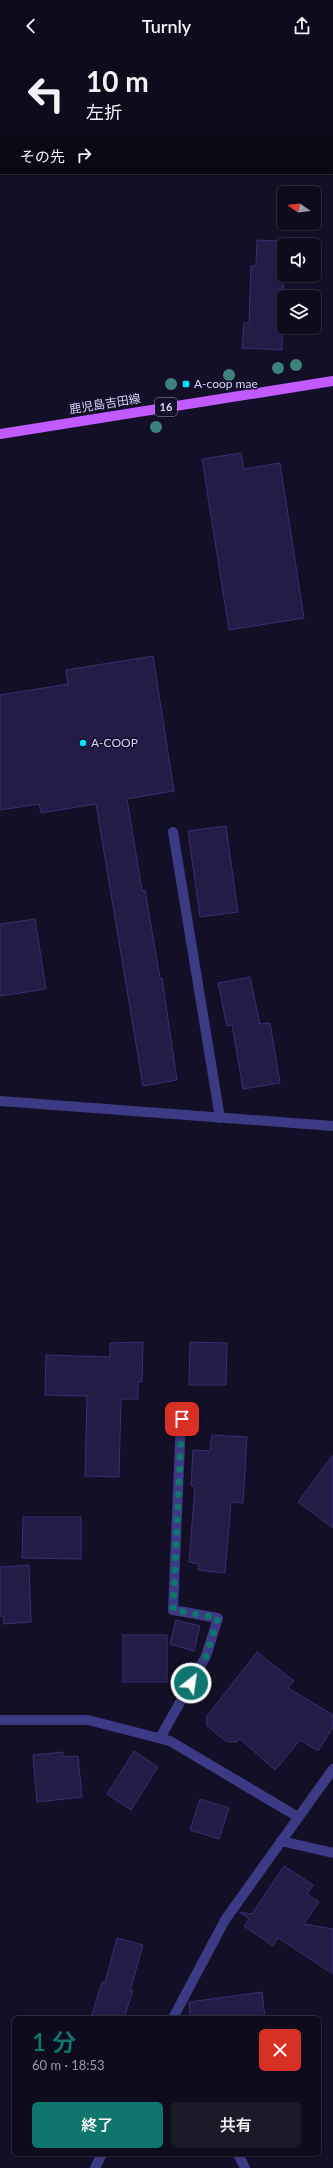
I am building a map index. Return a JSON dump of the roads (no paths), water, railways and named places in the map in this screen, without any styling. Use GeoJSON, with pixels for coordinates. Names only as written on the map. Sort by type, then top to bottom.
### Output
{"type":"FeatureCollection","features":[{"type":"Feature","properties":{"kind":"main road","name":"鹿児島吉田線"},"geometry":{"type":"LineString","coordinates":[[0,434],[333,381]]}},
{"type":"Feature","properties":{"kind":"street"},"geometry":{"type":"LineString","coordinates":[[173,832],[220,1118]]}},
{"type":"Feature","properties":{"kind":"street"},"geometry":{"type":"LineString","coordinates":[[0,1101],[333,1126]]}},
{"type":"Feature","properties":{"kind":"street"},"geometry":{"type":"LineString","coordinates":[[160,1738],[206,1656],[218,1618],[173,1610],[182,1419]]}},
{"type":"Feature","properties":{"kind":"street"},"geometry":{"type":"LineString","coordinates":[[0,1720],[88,1720],[170,1741],[298,1816]]}},
{"type":"Feature","properties":{"kind":"street"},"geometry":{"type":"LineString","coordinates":[[177,2016],[225,1920],[333,1769]]}},
{"type":"Feature","properties":{"kind":"street"},"geometry":{"type":"LineString","coordinates":[[281,1841],[333,1853]]}},
{"type":"Feature","properties":{"kind":"street"},"geometry":{"type":"LineString","coordinates":[[95,2168],[101,2156]]}},
{"type":"Feature","properties":{"kind":"street"},"geometry":{"type":"LineString","coordinates":[[239,2156],[245,2168]]}},
{"type":"Feature","properties":{"kind":"place","name":"A-coop mae"},"geometry":{"type":"Point","coordinates":[186,384]}},
{"type":"Feature","properties":{"kind":"place","name":"A-COOP"},"geometry":{"type":"Point","coordinates":[83,743]}}]}
